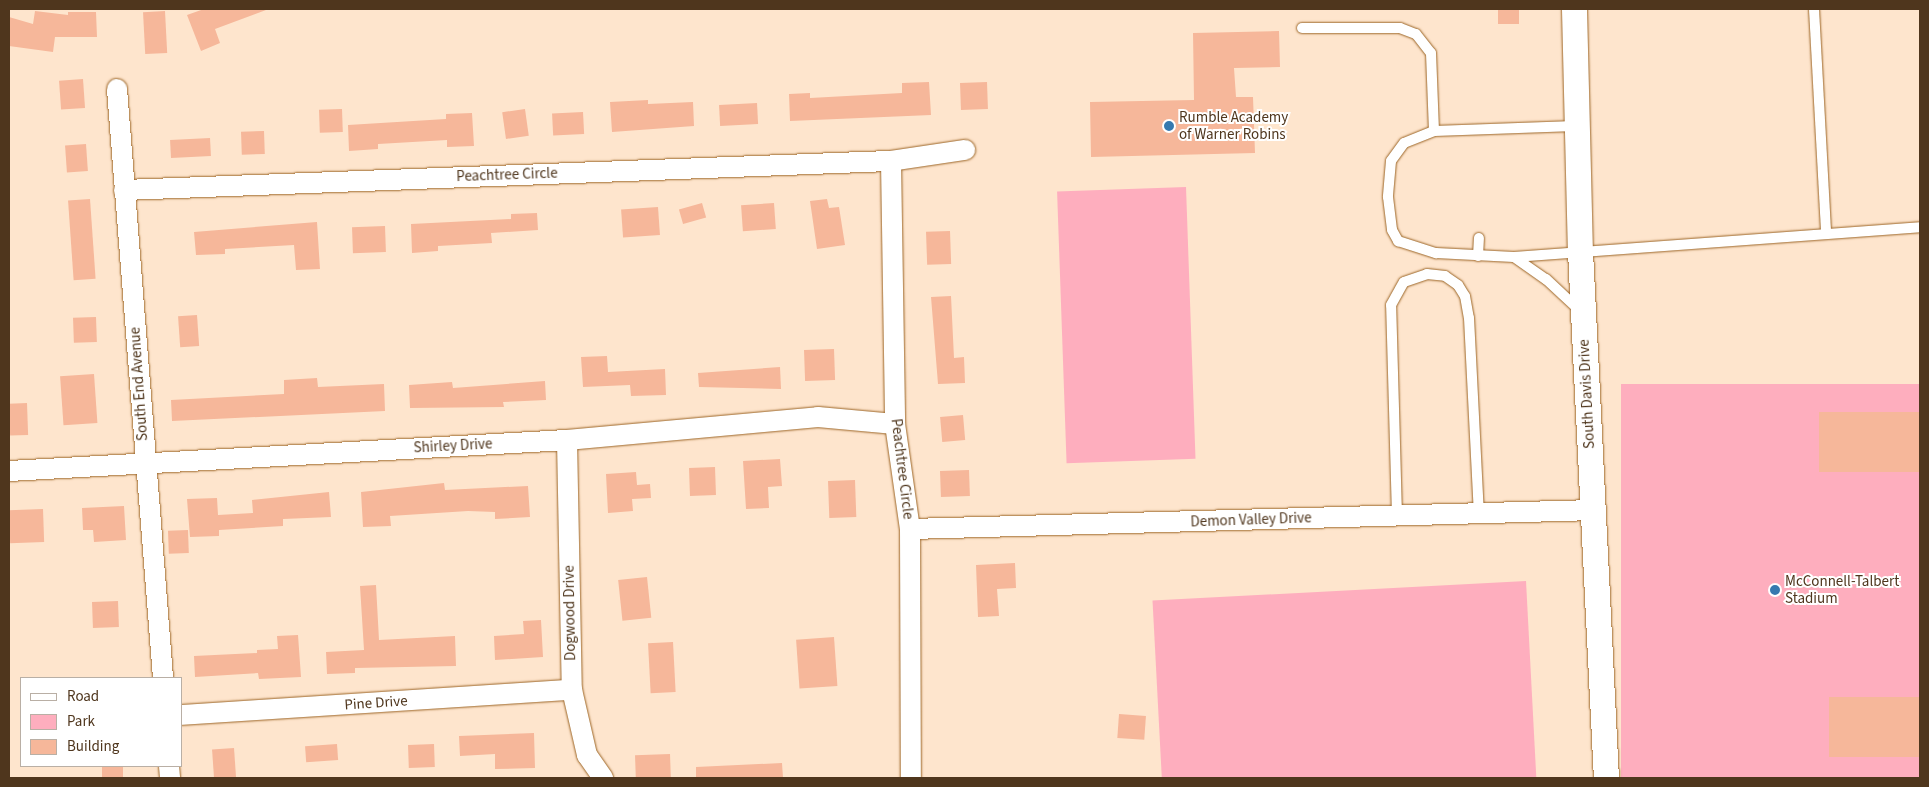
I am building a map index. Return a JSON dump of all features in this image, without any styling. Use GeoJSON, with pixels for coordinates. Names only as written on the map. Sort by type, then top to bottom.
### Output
{"type":"FeatureCollection","features":[{"type":"Feature","properties":{"kind":"street","name":"South Davis Drive"},"geometry":{"type":"LineString","coordinates":[[1574,9],[1575,126],[1580,250],[1606,778]]}},
{"type":"Feature","properties":{"kind":"street","name":"South End Avenue"},"geometry":{"type":"LineString","coordinates":[[117,89],[145,462],[164,677]]}},
{"type":"Feature","properties":{"kind":"street","name":"Peachtree Circle"},"geometry":{"type":"LineString","coordinates":[[124,190],[891,161],[965,150]]}},
{"type":"Feature","properties":{"kind":"street","name":"Peachtree Circle"},"geometry":{"type":"LineString","coordinates":[[891,161],[895,424],[910,529],[911,778]]}},
{"type":"Feature","properties":{"kind":"street","name":"Shirley Drive"},"geometry":{"type":"LineString","coordinates":[[9,471],[567,440],[818,417],[895,424]]}},
{"type":"Feature","properties":{"kind":"street","name":"Dogwood Drive"},"geometry":{"type":"LineString","coordinates":[[567,440],[572,690],[587,756],[604,778]]}},
{"type":"Feature","properties":{"kind":"street","name":"Demon Valley Drive"},"geometry":{"type":"LineString","coordinates":[[910,529],[1592,510]]}},
{"type":"Feature","properties":{"kind":"street","name":"Pine Drive"},"geometry":{"type":"LineString","coordinates":[[182,715],[572,690]]}},
{"type":"Feature","properties":{"kind":"lane"},"geometry":{"type":"LineString","coordinates":[[1814,9],[1826,234]]}},
{"type":"Feature","properties":{"kind":"lane"},"geometry":{"type":"LineString","coordinates":[[1302,28],[1400,28],[1416,34],[1430,54],[1434,131]]}},
{"type":"Feature","properties":{"kind":"lane"},"geometry":{"type":"LineString","coordinates":[[1575,126],[1434,131],[1404,143],[1391,161],[1388,197],[1392,230],[1398,241],[1413,248],[1478,256],[1514,257],[1580,250],[1920,227]]}},
{"type":"Feature","properties":{"kind":"lane"},"geometry":{"type":"LineString","coordinates":[[1478,256],[1479,238]]}},
{"type":"Feature","properties":{"kind":"lane"},"geometry":{"type":"LineString","coordinates":[[1514,257],[1568,296],[1583,316]]}},
{"type":"Feature","properties":{"kind":"lane"},"geometry":{"type":"LineString","coordinates":[[1397,516],[1391,305],[1404,282],[1427,274],[1445,276],[1458,285],[1465,296],[1469,318],[1479,514]]}},
{"type":"Feature","properties":{"kind":"green space"},"geometry":{"type":"Polygon","coordinates":[[[1186,187],[1195,459],[1067,463],[1057,192],[1186,187]]]}},
{"type":"Feature","properties":{"kind":"green space","name":"McConnell-Talbert Stadium"},"geometry":{"type":"Polygon","coordinates":[[[1621,384],[1920,384],[1920,778],[1621,778],[1621,384]]]}},
{"type":"Feature","properties":{"kind":"green space"},"geometry":{"type":"Polygon","coordinates":[[[1526,581],[1536,778],[1162,778],[1153,601],[1526,581]]]}},
{"type":"Feature","properties":{"kind":"building"},"geometry":{"type":"Polygon","coordinates":[[[204,9],[266,10],[215,29],[220,43],[201,51],[187,15],[204,9]]]}},
{"type":"Feature","properties":{"kind":"building"},"geometry":{"type":"Polygon","coordinates":[[[1498,9],[1519,9],[1519,24],[1498,24],[1498,9]]]}},
{"type":"Feature","properties":{"kind":"building"},"geometry":{"type":"Polygon","coordinates":[[[35,11],[68,15],[68,12],[96,12],[97,37],[55,37],[53,52],[9,46],[9,17],[33,24],[35,11]]]}},
{"type":"Feature","properties":{"kind":"building"},"geometry":{"type":"Polygon","coordinates":[[[165,11],[167,53],[145,54],[143,12],[165,11]]]}},
{"type":"Feature","properties":{"kind":"building"},"geometry":{"type":"Polygon","coordinates":[[[1279,31],[1280,67],[1234,68],[1236,97],[1253,97],[1255,153],[1091,157],[1090,102],[1194,100],[1193,33],[1279,31]]]}},
{"type":"Feature","properties":{"kind":"building"},"geometry":{"type":"Polygon","coordinates":[[[83,79],[85,108],[61,110],[59,81],[83,79]]]}},
{"type":"Feature","properties":{"kind":"building"},"geometry":{"type":"Polygon","coordinates":[[[929,82],[931,115],[790,121],[789,94],[810,93],[810,98],[902,93],[902,83],[929,82]]]}},
{"type":"Feature","properties":{"kind":"building"},"geometry":{"type":"Polygon","coordinates":[[[987,82],[988,109],[961,110],[960,83],[987,82]]]}},
{"type":"Feature","properties":{"kind":"building"},"geometry":{"type":"Polygon","coordinates":[[[648,100],[648,104],[693,102],[694,126],[612,132],[610,102],[648,100]]]}},
{"type":"Feature","properties":{"kind":"building"},"geometry":{"type":"Polygon","coordinates":[[[757,103],[758,124],[720,126],[719,105],[757,103]]]}},
{"type":"Feature","properties":{"kind":"building"},"geometry":{"type":"Polygon","coordinates":[[[342,109],[343,132],[320,133],[319,110],[342,109]]]}},
{"type":"Feature","properties":{"kind":"building"},"geometry":{"type":"Polygon","coordinates":[[[525,109],[529,136],[506,139],[502,112],[525,109]]]}},
{"type":"Feature","properties":{"kind":"building"},"geometry":{"type":"Polygon","coordinates":[[[583,112],[584,134],[553,136],[552,114],[583,112]]]}},
{"type":"Feature","properties":{"kind":"building"},"geometry":{"type":"Polygon","coordinates":[[[472,113],[474,146],[447,147],[447,140],[378,144],[378,149],[349,151],[348,125],[446,119],[446,114],[472,113]]]}},
{"type":"Feature","properties":{"kind":"building"},"geometry":{"type":"Polygon","coordinates":[[[264,131],[265,154],[242,155],[241,132],[264,131]]]}},
{"type":"Feature","properties":{"kind":"building"},"geometry":{"type":"Polygon","coordinates":[[[210,138],[211,156],[171,158],[170,140],[210,138]]]}},
{"type":"Feature","properties":{"kind":"building"},"geometry":{"type":"Polygon","coordinates":[[[86,144],[88,171],[67,172],[65,145],[86,144]]]}},
{"type":"Feature","properties":{"kind":"building"},"geometry":{"type":"Polygon","coordinates":[[[90,199],[96,279],[74,280],[68,201],[90,199]]]}},
{"type":"Feature","properties":{"kind":"building"},"geometry":{"type":"Polygon","coordinates":[[[827,199],[829,208],[839,207],[845,245],[817,249],[810,201],[827,199]]]}},
{"type":"Feature","properties":{"kind":"building"},"geometry":{"type":"Polygon","coordinates":[[[702,203],[706,217],[683,224],[679,210],[702,203]]]}},
{"type":"Feature","properties":{"kind":"building"},"geometry":{"type":"Polygon","coordinates":[[[774,203],[776,229],[743,231],[741,205],[774,203]]]}},
{"type":"Feature","properties":{"kind":"building"},"geometry":{"type":"Polygon","coordinates":[[[658,207],[660,235],[623,238],[621,210],[658,207]]]}},
{"type":"Feature","properties":{"kind":"building"},"geometry":{"type":"Polygon","coordinates":[[[537,213],[538,230],[491,233],[492,243],[438,246],[438,251],[412,253],[411,224],[511,219],[511,214],[537,213]]]}},
{"type":"Feature","properties":{"kind":"building"},"geometry":{"type":"Polygon","coordinates":[[[317,222],[320,269],[296,270],[294,245],[225,249],[225,254],[196,255],[194,232],[317,222]]]}},
{"type":"Feature","properties":{"kind":"building"},"geometry":{"type":"Polygon","coordinates":[[[385,226],[386,252],[353,253],[352,227],[385,226]]]}},
{"type":"Feature","properties":{"kind":"building"},"geometry":{"type":"Polygon","coordinates":[[[950,231],[951,264],[927,265],[926,232],[950,231]]]}},
{"type":"Feature","properties":{"kind":"building"},"geometry":{"type":"Polygon","coordinates":[[[951,296],[954,358],[964,357],[965,383],[938,384],[931,297],[951,296]]]}},
{"type":"Feature","properties":{"kind":"building"},"geometry":{"type":"Polygon","coordinates":[[[197,315],[199,346],[180,347],[178,316],[197,315]]]}},
{"type":"Feature","properties":{"kind":"building"},"geometry":{"type":"Polygon","coordinates":[[[96,317],[97,342],[74,343],[73,318],[96,317]]]}},
{"type":"Feature","properties":{"kind":"building"},"geometry":{"type":"Polygon","coordinates":[[[834,349],[835,380],[805,381],[804,350],[834,349]]]}},
{"type":"Feature","properties":{"kind":"building"},"geometry":{"type":"Polygon","coordinates":[[[607,356],[608,372],[665,369],[666,395],[631,396],[630,385],[583,387],[581,357],[607,356]]]}},
{"type":"Feature","properties":{"kind":"building"},"geometry":{"type":"Polygon","coordinates":[[[780,367],[781,389],[699,387],[698,373],[780,367]]]}},
{"type":"Feature","properties":{"kind":"building"},"geometry":{"type":"Polygon","coordinates":[[[94,374],[97,423],[64,425],[60,376],[94,374]]]}},
{"type":"Feature","properties":{"kind":"building"},"geometry":{"type":"Polygon","coordinates":[[[317,378],[318,387],[384,384],[385,411],[172,421],[171,400],[284,394],[284,380],[317,378]]]}},
{"type":"Feature","properties":{"kind":"building"},"geometry":{"type":"Polygon","coordinates":[[[545,381],[546,400],[503,402],[504,407],[410,408],[409,385],[452,382],[453,388],[545,381]]]}},
{"type":"Feature","properties":{"kind":"building"},"geometry":{"type":"Polygon","coordinates":[[[27,403],[28,435],[10,436],[9,404],[27,403]]]}},
{"type":"Feature","properties":{"kind":"building"},"geometry":{"type":"Polygon","coordinates":[[[1819,412],[1920,412],[1920,472],[1819,472],[1819,412]]]}},
{"type":"Feature","properties":{"kind":"building"},"geometry":{"type":"Polygon","coordinates":[[[963,415],[965,440],[942,442],[940,417],[963,415]]]}},
{"type":"Feature","properties":{"kind":"building"},"geometry":{"type":"Polygon","coordinates":[[[780,459],[782,486],[768,487],[769,508],[746,509],[743,461],[780,459]]]}},
{"type":"Feature","properties":{"kind":"building"},"geometry":{"type":"Polygon","coordinates":[[[715,467],[716,495],[690,496],[689,468],[715,467]]]}},
{"type":"Feature","properties":{"kind":"building"},"geometry":{"type":"Polygon","coordinates":[[[969,470],[970,496],[941,497],[940,471],[969,470]]]}},
{"type":"Feature","properties":{"kind":"building"},"geometry":{"type":"Polygon","coordinates":[[[636,472],[637,485],[650,484],[651,498],[632,499],[633,511],[608,513],[606,474],[636,472]]]}},
{"type":"Feature","properties":{"kind":"building"},"geometry":{"type":"Polygon","coordinates":[[[855,480],[856,517],[829,518],[828,481],[855,480]]]}},
{"type":"Feature","properties":{"kind":"building"},"geometry":{"type":"Polygon","coordinates":[[[444,483],[445,490],[528,486],[530,517],[495,519],[495,512],[468,511],[390,516],[391,526],[363,527],[361,492],[444,483]]]}},
{"type":"Feature","properties":{"kind":"building"},"geometry":{"type":"Polygon","coordinates":[[[329,492],[331,517],[283,519],[283,526],[219,530],[219,536],[190,537],[187,499],[217,498],[218,515],[253,513],[252,500],[329,492]]]}},
{"type":"Feature","properties":{"kind":"building"},"geometry":{"type":"Polygon","coordinates":[[[124,506],[126,540],[94,542],[93,530],[83,530],[82,508],[124,506]]]}},
{"type":"Feature","properties":{"kind":"building"},"geometry":{"type":"Polygon","coordinates":[[[43,509],[44,542],[10,543],[9,510],[43,509]]]}},
{"type":"Feature","properties":{"kind":"building"},"geometry":{"type":"Polygon","coordinates":[[[188,530],[189,553],[169,554],[168,531],[188,530]]]}},
{"type":"Feature","properties":{"kind":"building"},"geometry":{"type":"Polygon","coordinates":[[[1015,563],[1016,588],[997,589],[999,616],[978,617],[976,565],[1015,563]]]}},
{"type":"Feature","properties":{"kind":"building"},"geometry":{"type":"Polygon","coordinates":[[[647,577],[651,618],[622,621],[618,580],[647,577]]]}},
{"type":"Feature","properties":{"kind":"building"},"geometry":{"type":"Polygon","coordinates":[[[376,585],[379,640],[455,636],[456,666],[355,668],[355,673],[327,674],[326,652],[364,650],[360,586],[376,585]]]}},
{"type":"Feature","properties":{"kind":"building"},"geometry":{"type":"Polygon","coordinates":[[[118,601],[119,627],[93,628],[92,602],[118,601]]]}},
{"type":"Feature","properties":{"kind":"building"},"geometry":{"type":"Polygon","coordinates":[[[541,620],[543,657],[495,660],[494,636],[524,634],[523,621],[541,620]]]}},
{"type":"Feature","properties":{"kind":"building"},"geometry":{"type":"Polygon","coordinates":[[[298,635],[301,677],[259,679],[258,673],[195,677],[194,656],[257,653],[257,650],[278,649],[277,636],[298,635]]]}},
{"type":"Feature","properties":{"kind":"building"},"geometry":{"type":"Polygon","coordinates":[[[834,637],[837,686],[800,689],[796,640],[834,637]]]}},
{"type":"Feature","properties":{"kind":"building"},"geometry":{"type":"Polygon","coordinates":[[[673,642],[676,692],[651,693],[648,643],[673,642]]]}},
{"type":"Feature","properties":{"kind":"building"},"geometry":{"type":"Polygon","coordinates":[[[1829,697],[1920,697],[1920,757],[1829,757],[1829,697]]]}},
{"type":"Feature","properties":{"kind":"building"},"geometry":{"type":"Polygon","coordinates":[[[1119,714],[1146,716],[1144,740],[1117,738],[1119,714]]]}},
{"type":"Feature","properties":{"kind":"building"},"geometry":{"type":"Polygon","coordinates":[[[534,733],[535,768],[495,769],[495,754],[460,756],[459,736],[534,733]]]}},
{"type":"Feature","properties":{"kind":"building"},"geometry":{"type":"Polygon","coordinates":[[[337,744],[338,760],[306,762],[305,746],[337,744]]]}},
{"type":"Feature","properties":{"kind":"building"},"geometry":{"type":"Polygon","coordinates":[[[434,744],[435,767],[409,768],[408,745],[434,744]]]}},
{"type":"Feature","properties":{"kind":"building"},"geometry":{"type":"Polygon","coordinates":[[[234,748],[236,778],[214,778],[212,750],[234,748]]]}},
{"type":"Feature","properties":{"kind":"building"},"geometry":{"type":"Polygon","coordinates":[[[670,754],[671,778],[636,778],[635,755],[670,754]]]}},
{"type":"Feature","properties":{"kind":"building"},"geometry":{"type":"Polygon","coordinates":[[[782,763],[783,778],[696,778],[696,767],[782,763]]]}},
{"type":"Feature","properties":{"kind":"building"},"geometry":{"type":"Polygon","coordinates":[[[102,767],[123,767],[123,778],[102,778],[102,767]]]}},
{"type":"Feature","properties":{"kind":"place","name":"Rumble Academy of Warner Robins"},"geometry":{"type":"Point","coordinates":[1169,126]}},
{"type":"Feature","properties":{"kind":"place","name":"McConnell-Talbert Stadium"},"geometry":{"type":"Point","coordinates":[1775,590]}}]}
